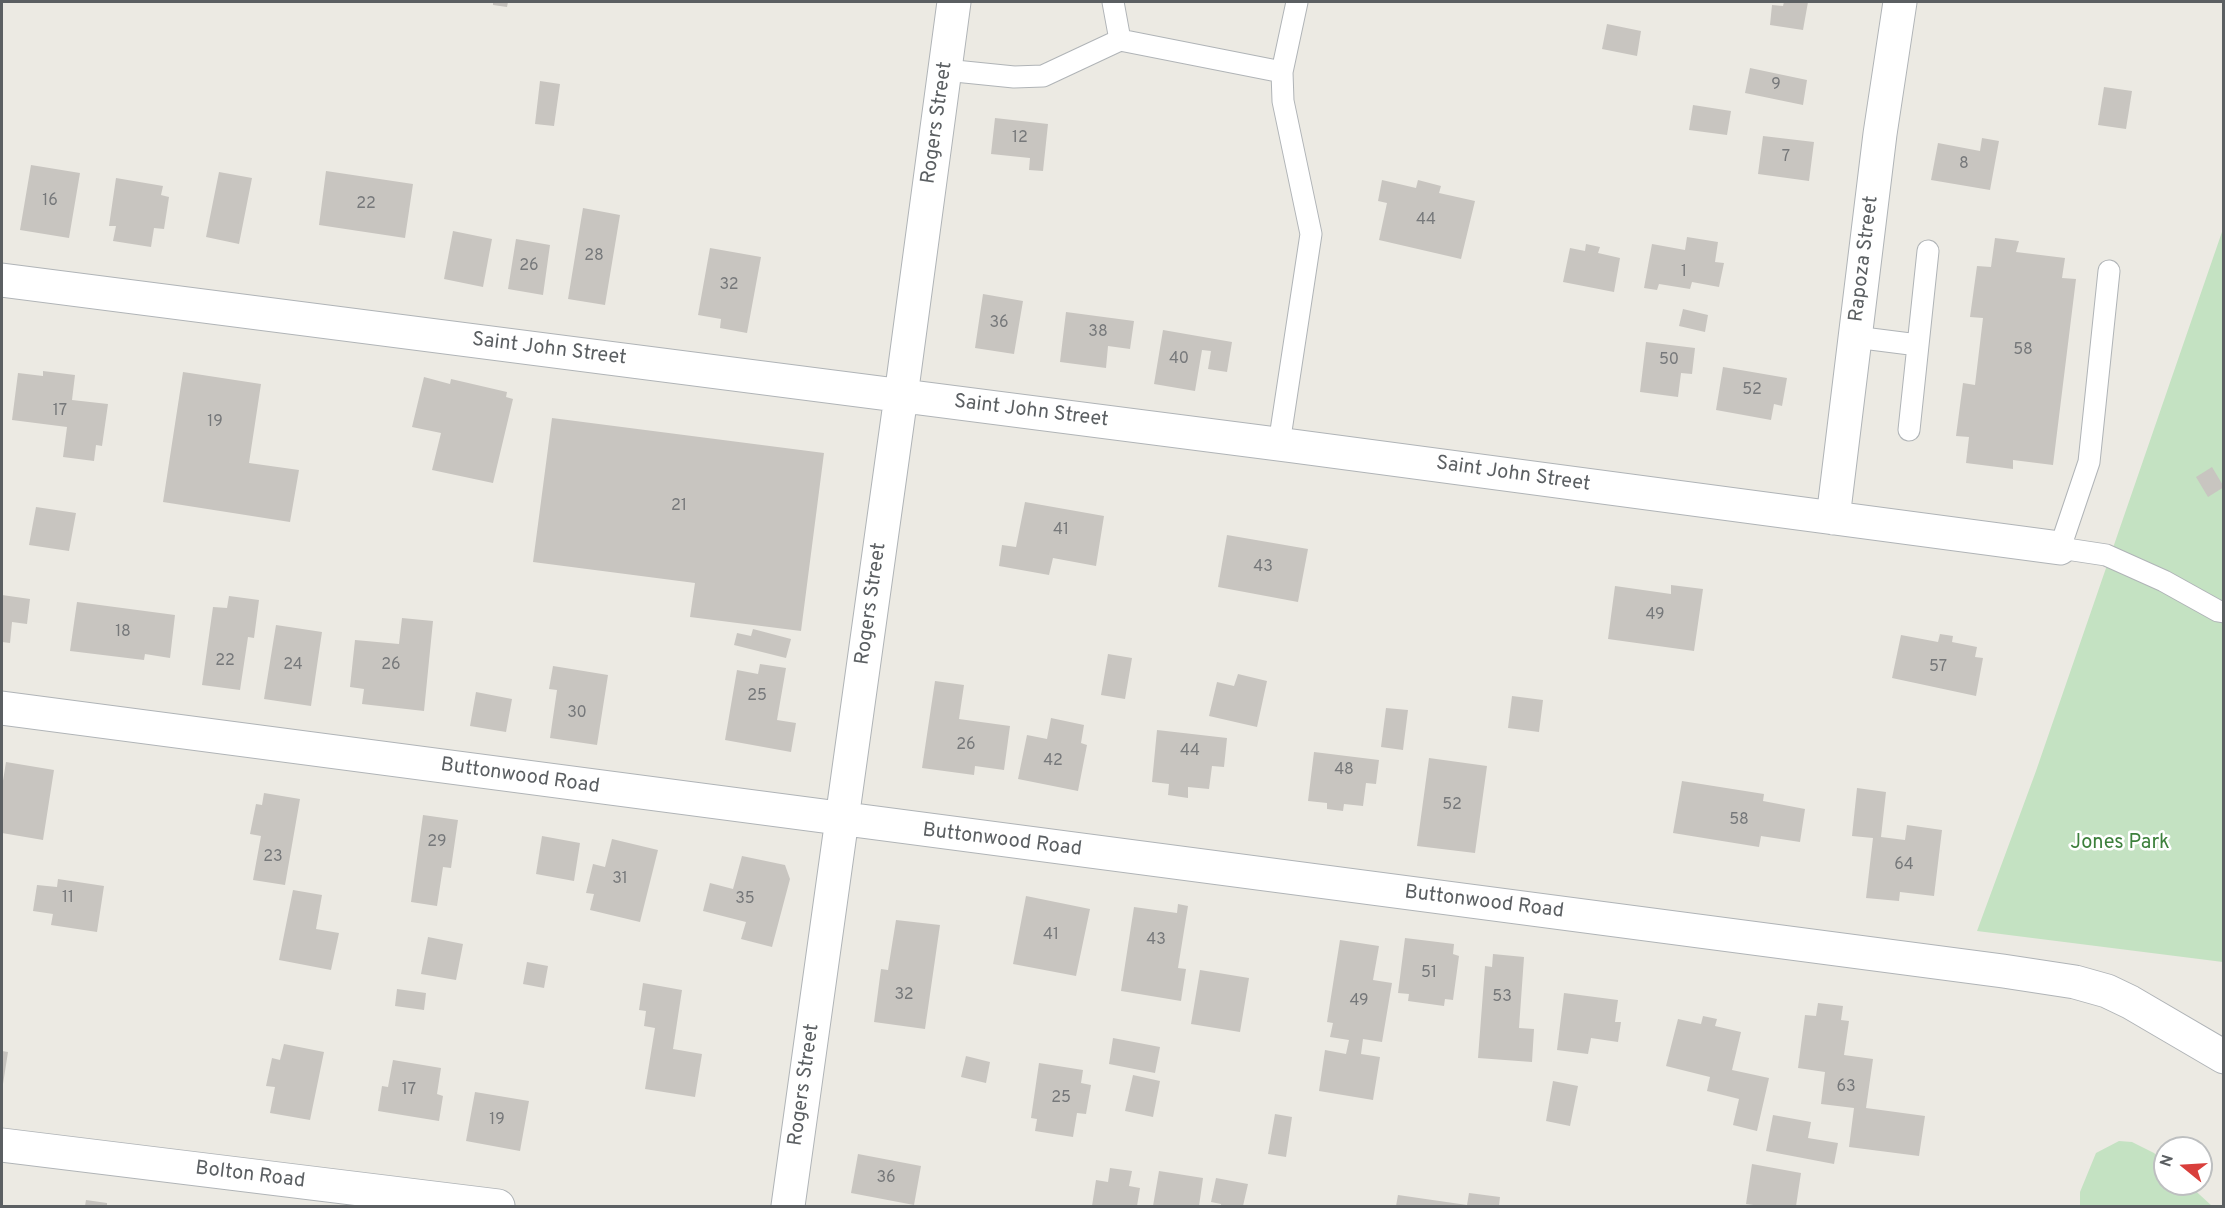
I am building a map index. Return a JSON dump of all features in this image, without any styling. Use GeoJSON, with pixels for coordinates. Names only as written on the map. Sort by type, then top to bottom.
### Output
{"type":"FeatureCollection","features":[{"type":"Feature","properties":{"kind":"street","name":"Rogers Street"},"geometry":{"type":"LineString","coordinates":[[788,1206],[902,396],[954,2]]}},
{"type":"Feature","properties":{"kind":"street","name":"Rapoza Street"},"geometry":{"type":"LineString","coordinates":[[1833,518],[1880,134],[1900,2]]}},
{"type":"Feature","properties":{"kind":"street","name":"Saint John Street"},"geometry":{"type":"LineString","coordinates":[[2,280],[1279,444],[2060,548]]}},
{"type":"Feature","properties":{"kind":"street","name":"Buttonwood Road"},"geometry":{"type":"LineString","coordinates":[[2,708],[2075,982],[2107,991],[2130,1002],[2223,1056]]}},
{"type":"Feature","properties":{"kind":"street","name":"Bolton Road"},"geometry":{"type":"LineString","coordinates":[[2,1145],[498,1206]]}},
{"type":"Feature","properties":{"kind":"lane"},"geometry":{"type":"LineString","coordinates":[[1113,2],[1120,40]]}},
{"type":"Feature","properties":{"kind":"lane"},"geometry":{"type":"LineString","coordinates":[[1279,444],[1311,234],[1283,101],[1282,72],[1297,2]]}},
{"type":"Feature","properties":{"kind":"lane"},"geometry":{"type":"LineString","coordinates":[[945,70],[1014,77],[1043,76],[1120,40],[1282,72]]}},
{"type":"Feature","properties":{"kind":"lane"},"geometry":{"type":"LineString","coordinates":[[1909,430],[1928,251]]}},
{"type":"Feature","properties":{"kind":"lane"},"geometry":{"type":"LineString","coordinates":[[2109,271],[2090,462],[2060,548],[2106,555],[2164,581],[2223,612]]}},
{"type":"Feature","properties":{"kind":"lane"},"geometry":{"type":"LineString","coordinates":[[1855,338],[1918,345]]}},
{"type":"Feature","properties":{"kind":"green space","name":"Jones Park"},"geometry":{"type":"Polygon","coordinates":[[[2223,229],[2223,962],[1977,931],[2036,771],[2223,229]]]}},
{"type":"Feature","properties":{"kind":"green space"},"geometry":{"type":"Polygon","coordinates":[[[2119,1141],[2132,1142],[2153,1152],[2153,1196],[2201,1196],[2212,1206],[2080,1206],[2080,1192],[2096,1153],[2119,1141]]]}},
{"type":"Feature","properties":{"kind":"building"},"geometry":{"type":"Polygon","coordinates":[[[493,2],[508,2],[507,7],[493,5],[493,2]]]}},
{"type":"Feature","properties":{"kind":"building"},"geometry":{"type":"Polygon","coordinates":[[[1784,2],[1808,2],[1803,30],[1770,25],[1772,5],[1783,6],[1784,2]]]}},
{"type":"Feature","properties":{"kind":"building"},"geometry":{"type":"Polygon","coordinates":[[[1607,24],[1641,31],[1637,56],[1602,49],[1607,24]]]}},
{"type":"Feature","properties":{"kind":"building"},"geometry":{"type":"Polygon","coordinates":[[[1750,68],[1807,80],[1803,105],[1745,93],[1750,68]]]}},
{"type":"Feature","properties":{"kind":"building"},"geometry":{"type":"Polygon","coordinates":[[[540,81],[560,84],[554,126],[535,124],[540,81]]]}},
{"type":"Feature","properties":{"kind":"building"},"geometry":{"type":"Polygon","coordinates":[[[2104,87],[2132,91],[2126,129],[2098,125],[2104,87]]]}},
{"type":"Feature","properties":{"kind":"building"},"geometry":{"type":"Polygon","coordinates":[[[1693,105],[1731,111],[1727,135],[1689,130],[1693,105]]]}},
{"type":"Feature","properties":{"kind":"building"},"geometry":{"type":"Polygon","coordinates":[[[995,118],[1048,124],[1043,171],[1029,170],[1030,158],[991,154],[995,118]]]}},
{"type":"Feature","properties":{"kind":"building"},"geometry":{"type":"Polygon","coordinates":[[[1763,136],[1814,142],[1809,181],[1758,174],[1763,136]]]}},
{"type":"Feature","properties":{"kind":"building"},"geometry":{"type":"Polygon","coordinates":[[[1982,138],[1999,141],[1990,190],[1931,180],[1938,143],[1980,151],[1982,138]]]}},
{"type":"Feature","properties":{"kind":"building"},"geometry":{"type":"Polygon","coordinates":[[[31,165],[80,173],[69,238],[20,230],[31,165]]]}},
{"type":"Feature","properties":{"kind":"building"},"geometry":{"type":"Polygon","coordinates":[[[326,171],[413,184],[405,238],[319,225],[326,171]]]}},
{"type":"Feature","properties":{"kind":"building"},"geometry":{"type":"Polygon","coordinates":[[[219,172],[252,178],[239,244],[206,237],[219,172]]]}},
{"type":"Feature","properties":{"kind":"building"},"geometry":{"type":"Polygon","coordinates":[[[116,178],[163,186],[161,195],[169,197],[164,229],[154,228],[151,247],[113,241],[116,226],[109,226],[116,178]]]}},
{"type":"Feature","properties":{"kind":"building"},"geometry":{"type":"Polygon","coordinates":[[[1382,180],[1416,188],[1418,180],[1441,186],[1439,193],[1475,201],[1461,259],[1379,240],[1387,203],[1378,201],[1382,180]]]}},
{"type":"Feature","properties":{"kind":"building"},"geometry":{"type":"Polygon","coordinates":[[[583,208],[620,215],[605,305],[568,299],[583,208]]]}},
{"type":"Feature","properties":{"kind":"building"},"geometry":{"type":"Polygon","coordinates":[[[453,231],[492,239],[483,287],[444,279],[453,231]]]}},
{"type":"Feature","properties":{"kind":"building"},"geometry":{"type":"Polygon","coordinates":[[[1687,237],[1718,242],[1715,262],[1724,263],[1719,287],[1692,282],[1690,289],[1659,284],[1657,290],[1644,288],[1652,244],[1685,250],[1687,237]]]}},
{"type":"Feature","properties":{"kind":"building"},"geometry":{"type":"Polygon","coordinates":[[[1995,238],[2019,241],[2016,252],[2065,258],[2062,278],[2076,279],[2053,465],[2013,460],[2013,469],[1966,463],[1969,437],[1956,436],[1963,383],[1975,385],[1983,318],[1970,317],[1977,266],[1991,267],[1995,238]]]}},
{"type":"Feature","properties":{"kind":"building"},"geometry":{"type":"Polygon","coordinates":[[[516,239],[550,245],[543,295],[508,289],[516,239]]]}},
{"type":"Feature","properties":{"kind":"building"},"geometry":{"type":"Polygon","coordinates":[[[1586,244],[1600,247],[1598,253],[1620,258],[1614,292],[1563,282],[1570,248],[1585,251],[1586,244]]]}},
{"type":"Feature","properties":{"kind":"building"},"geometry":{"type":"Polygon","coordinates":[[[710,248],[761,257],[747,333],[720,328],[721,319],[698,315],[710,248]]]}},
{"type":"Feature","properties":{"kind":"building"},"geometry":{"type":"Polygon","coordinates":[[[983,294],[1023,301],[1014,354],[975,348],[983,294]]]}},
{"type":"Feature","properties":{"kind":"building"},"geometry":{"type":"Polygon","coordinates":[[[1683,309],[1708,315],[1705,332],[1679,326],[1683,309]]]}},
{"type":"Feature","properties":{"kind":"building"},"geometry":{"type":"Polygon","coordinates":[[[1066,312],[1134,321],[1130,349],[1108,346],[1106,368],[1060,362],[1066,312]]]}},
{"type":"Feature","properties":{"kind":"building"},"geometry":{"type":"Polygon","coordinates":[[[1163,330],[1232,342],[1227,372],[1208,369],[1211,351],[1202,350],[1195,391],[1154,384],[1163,330]]]}},
{"type":"Feature","properties":{"kind":"building"},"geometry":{"type":"Polygon","coordinates":[[[1646,342],[1695,348],[1692,374],[1681,373],[1678,397],[1640,392],[1646,342]]]}},
{"type":"Feature","properties":{"kind":"building"},"geometry":{"type":"Polygon","coordinates":[[[1723,367],[1787,378],[1782,406],[1774,404],[1771,420],[1716,410],[1723,367]]]}},
{"type":"Feature","properties":{"kind":"building"},"geometry":{"type":"Polygon","coordinates":[[[43,371],[75,375],[72,400],[108,404],[102,446],[96,445],[94,461],[63,457],[67,427],[12,420],[18,373],[43,376],[43,371]]]}},
{"type":"Feature","properties":{"kind":"building"},"geometry":{"type":"Polygon","coordinates":[[[183,372],[261,384],[249,463],[299,470],[290,522],[163,502],[183,372]]]}},
{"type":"Feature","properties":{"kind":"building"},"geometry":{"type":"Polygon","coordinates":[[[424,377],[450,384],[451,379],[507,392],[506,397],[513,399],[493,483],[432,470],[441,433],[412,427],[424,377]]]}},
{"type":"Feature","properties":{"kind":"building"},"geometry":{"type":"Polygon","coordinates":[[[552,418],[824,453],[801,631],[690,617],[695,583],[533,562],[552,418]]]}},
{"type":"Feature","properties":{"kind":"building"},"geometry":{"type":"Polygon","coordinates":[[[2212,467],[2224,487],[2208,497],[2196,477],[2212,467]]]}},
{"type":"Feature","properties":{"kind":"building"},"geometry":{"type":"Polygon","coordinates":[[[1025,502],[1104,516],[1096,566],[1053,558],[1049,575],[999,566],[1002,545],[1016,547],[1025,502]]]}},
{"type":"Feature","properties":{"kind":"building"},"geometry":{"type":"Polygon","coordinates":[[[36,507],[76,513],[69,551],[29,545],[36,507]]]}},
{"type":"Feature","properties":{"kind":"building"},"geometry":{"type":"Polygon","coordinates":[[[1227,535],[1308,549],[1298,602],[1218,587],[1227,535]]]}},
{"type":"Feature","properties":{"kind":"building"},"geometry":{"type":"Polygon","coordinates":[[[1671,585],[1703,589],[1694,651],[1608,639],[1615,586],[1671,594],[1671,585]]]}},
{"type":"Feature","properties":{"kind":"building"},"geometry":{"type":"Polygon","coordinates":[[[2,595],[30,599],[27,624],[12,622],[10,643],[2,642],[2,595]]]}},
{"type":"Feature","properties":{"kind":"building"},"geometry":{"type":"Polygon","coordinates":[[[229,596],[259,600],[254,638],[248,637],[240,690],[202,685],[213,607],[227,608],[229,596]]]}},
{"type":"Feature","properties":{"kind":"building"},"geometry":{"type":"Polygon","coordinates":[[[77,602],[175,615],[170,658],[145,654],[144,660],[70,651],[77,602]]]}},
{"type":"Feature","properties":{"kind":"building"},"geometry":{"type":"Polygon","coordinates":[[[402,618],[433,621],[424,711],[362,704],[364,689],[350,687],[355,640],[399,644],[402,618]]]}},
{"type":"Feature","properties":{"kind":"building"},"geometry":{"type":"Polygon","coordinates":[[[276,625],[322,632],[311,706],[264,699],[276,625]]]}},
{"type":"Feature","properties":{"kind":"building"},"geometry":{"type":"Polygon","coordinates":[[[753,629],[791,639],[786,658],[734,645],[737,633],[751,636],[753,629]]]}},
{"type":"Feature","properties":{"kind":"building"},"geometry":{"type":"Polygon","coordinates":[[[1940,634],[1953,636],[1952,642],[1977,647],[1975,657],[1983,658],[1976,696],[1892,678],[1901,635],[1938,642],[1940,634]]]}},
{"type":"Feature","properties":{"kind":"building"},"geometry":{"type":"Polygon","coordinates":[[[1108,654],[1132,658],[1125,699],[1101,695],[1108,654]]]}},
{"type":"Feature","properties":{"kind":"building"},"geometry":{"type":"Polygon","coordinates":[[[760,664],[786,668],[777,720],[796,723],[791,752],[725,740],[737,670],[758,674],[760,664]]]}},
{"type":"Feature","properties":{"kind":"building"},"geometry":{"type":"Polygon","coordinates":[[[553,666],[608,675],[597,745],[550,738],[557,690],[549,689],[553,666]]]}},
{"type":"Feature","properties":{"kind":"building"},"geometry":{"type":"Polygon","coordinates":[[[1238,674],[1267,681],[1257,727],[1209,716],[1217,682],[1234,686],[1238,674]]]}},
{"type":"Feature","properties":{"kind":"building"},"geometry":{"type":"Polygon","coordinates":[[[935,681],[964,685],[959,719],[1010,726],[1004,770],[975,766],[974,775],[922,768],[935,681]]]}},
{"type":"Feature","properties":{"kind":"building"},"geometry":{"type":"Polygon","coordinates":[[[476,692],[512,699],[506,732],[470,726],[476,692]]]}},
{"type":"Feature","properties":{"kind":"building"},"geometry":{"type":"Polygon","coordinates":[[[1512,696],[1543,700],[1539,732],[1508,728],[1512,696]]]}},
{"type":"Feature","properties":{"kind":"building"},"geometry":{"type":"Polygon","coordinates":[[[1386,708],[1408,710],[1403,750],[1381,747],[1386,708]]]}},
{"type":"Feature","properties":{"kind":"building"},"geometry":{"type":"Polygon","coordinates":[[[1051,718],[1084,725],[1081,743],[1087,745],[1078,791],[1018,779],[1027,735],[1047,739],[1051,718]]]}},
{"type":"Feature","properties":{"kind":"building"},"geometry":{"type":"Polygon","coordinates":[[[1157,730],[1227,738],[1224,767],[1212,766],[1209,789],[1188,787],[1188,798],[1168,795],[1169,784],[1152,782],[1157,730]]]}},
{"type":"Feature","properties":{"kind":"building"},"geometry":{"type":"Polygon","coordinates":[[[1314,752],[1379,760],[1376,784],[1366,783],[1363,806],[1344,804],[1343,811],[1327,809],[1327,803],[1308,801],[1314,752]]]}},
{"type":"Feature","properties":{"kind":"building"},"geometry":{"type":"Polygon","coordinates":[[[1429,758],[1487,766],[1475,853],[1417,846],[1429,758]]]}},
{"type":"Feature","properties":{"kind":"building"},"geometry":{"type":"Polygon","coordinates":[[[6,762],[54,770],[43,840],[2,833],[2,787],[6,762]]]}},
{"type":"Feature","properties":{"kind":"building"},"geometry":{"type":"Polygon","coordinates":[[[1682,781],[1764,794],[1763,801],[1805,809],[1800,842],[1761,836],[1759,847],[1673,833],[1682,781]]]}},
{"type":"Feature","properties":{"kind":"building"},"geometry":{"type":"Polygon","coordinates":[[[1857,788],[1886,792],[1881,837],[1905,840],[1907,825],[1942,830],[1934,896],[1900,892],[1899,901],[1866,898],[1873,838],[1852,836],[1857,788]]]}},
{"type":"Feature","properties":{"kind":"building"},"geometry":{"type":"Polygon","coordinates":[[[264,793],[300,799],[285,885],[253,880],[261,836],[250,834],[256,804],[262,805],[264,793]]]}},
{"type":"Feature","properties":{"kind":"building"},"geometry":{"type":"Polygon","coordinates":[[[423,815],[458,820],[451,868],[443,867],[437,906],[411,902],[423,815]]]}},
{"type":"Feature","properties":{"kind":"building"},"geometry":{"type":"Polygon","coordinates":[[[542,836],[580,843],[574,881],[536,874],[542,836]]]}},
{"type":"Feature","properties":{"kind":"building"},"geometry":{"type":"Polygon","coordinates":[[[612,839],[658,850],[640,922],[590,910],[594,894],[586,893],[593,864],[605,867],[612,839]]]}},
{"type":"Feature","properties":{"kind":"building"},"geometry":{"type":"Polygon","coordinates":[[[742,856],[785,865],[790,879],[772,947],[741,939],[746,922],[703,911],[710,883],[733,889],[742,856]]]}},
{"type":"Feature","properties":{"kind":"building"},"geometry":{"type":"Polygon","coordinates":[[[58,879],[104,886],[97,932],[51,925],[53,914],[33,911],[37,885],[57,887],[58,879]]]}},
{"type":"Feature","properties":{"kind":"building"},"geometry":{"type":"Polygon","coordinates":[[[293,890],[322,895],[316,929],[339,933],[331,970],[279,960],[293,890]]]}},
{"type":"Feature","properties":{"kind":"building"},"geometry":{"type":"Polygon","coordinates":[[[1026,896],[1090,909],[1076,976],[1013,964],[1026,896]]]}},
{"type":"Feature","properties":{"kind":"building"},"geometry":{"type":"Polygon","coordinates":[[[1178,904],[1188,906],[1178,968],[1186,969],[1181,1001],[1121,991],[1134,907],[1177,913],[1178,904]]]}},
{"type":"Feature","properties":{"kind":"building"},"geometry":{"type":"Polygon","coordinates":[[[896,920],[940,925],[925,1029],[874,1022],[881,969],[888,970],[896,920]]]}},
{"type":"Feature","properties":{"kind":"building"},"geometry":{"type":"Polygon","coordinates":[[[428,937],[463,944],[456,980],[421,974],[428,937]]]}},
{"type":"Feature","properties":{"kind":"building"},"geometry":{"type":"Polygon","coordinates":[[[1405,938],[1454,944],[1453,954],[1459,956],[1453,1000],[1445,999],[1444,1006],[1408,1001],[1409,994],[1398,993],[1405,938]]]}},
{"type":"Feature","properties":{"kind":"building"},"geometry":{"type":"Polygon","coordinates":[[[1340,940],[1379,946],[1373,980],[1392,983],[1382,1042],[1363,1039],[1361,1054],[1380,1057],[1373,1100],[1319,1091],[1325,1050],[1346,1054],[1349,1040],[1330,1037],[1333,1023],[1327,1022],[1340,940]]]}},
{"type":"Feature","properties":{"kind":"building"},"geometry":{"type":"Polygon","coordinates":[[[1493,954],[1524,957],[1519,1028],[1534,1029],[1532,1062],[1478,1058],[1485,966],[1492,967],[1493,954]]]}},
{"type":"Feature","properties":{"kind":"building"},"geometry":{"type":"Polygon","coordinates":[[[527,962],[548,966],[544,988],[523,984],[527,962]]]}},
{"type":"Feature","properties":{"kind":"building"},"geometry":{"type":"Polygon","coordinates":[[[1200,970],[1249,978],[1240,1032],[1191,1024],[1200,970]]]}},
{"type":"Feature","properties":{"kind":"building"},"geometry":{"type":"Polygon","coordinates":[[[643,983],[682,990],[673,1049],[702,1054],[695,1097],[645,1089],[655,1028],[644,1026],[646,1011],[639,1010],[643,983]]]}},
{"type":"Feature","properties":{"kind":"building"},"geometry":{"type":"Polygon","coordinates":[[[397,989],[426,993],[424,1010],[395,1006],[397,989]]]}},
{"type":"Feature","properties":{"kind":"building"},"geometry":{"type":"Polygon","coordinates":[[[1564,993],[1618,1000],[1615,1022],[1621,1022],[1618,1042],[1591,1038],[1588,1054],[1557,1050],[1564,993]]]}},
{"type":"Feature","properties":{"kind":"building"},"geometry":{"type":"Polygon","coordinates":[[[1818,1003],[1843,1006],[1841,1020],[1849,1021],[1844,1055],[1873,1059],[1866,1108],[1925,1116],[1919,1156],[1849,1147],[1854,1108],[1821,1104],[1825,1072],[1798,1068],[1805,1015],[1816,1016],[1818,1003]]]}},
{"type":"Feature","properties":{"kind":"building"},"geometry":{"type":"Polygon","coordinates":[[[1703,1016],[1717,1019],[1715,1026],[1741,1032],[1732,1070],[1769,1078],[1757,1131],[1733,1125],[1739,1099],[1707,1091],[1710,1077],[1666,1066],[1678,1019],[1701,1024],[1703,1016]]]}},
{"type":"Feature","properties":{"kind":"building"},"geometry":{"type":"Polygon","coordinates":[[[1113,1038],[1160,1047],[1155,1073],[1109,1064],[1113,1038]]]}},
{"type":"Feature","properties":{"kind":"building"},"geometry":{"type":"Polygon","coordinates":[[[284,1044],[324,1052],[310,1120],[270,1113],[275,1087],[266,1086],[272,1058],[280,1060],[284,1044]]]}},
{"type":"Feature","properties":{"kind":"building"},"geometry":{"type":"Polygon","coordinates":[[[2,1051],[8,1052],[3,1084],[2,1084],[2,1051]]]}},
{"type":"Feature","properties":{"kind":"building"},"geometry":{"type":"Polygon","coordinates":[[[966,1056],[990,1062],[986,1083],[961,1077],[966,1056]]]}},
{"type":"Feature","properties":{"kind":"building"},"geometry":{"type":"Polygon","coordinates":[[[393,1060],[441,1068],[437,1094],[443,1096],[439,1121],[378,1111],[382,1086],[388,1087],[393,1060]]]}},
{"type":"Feature","properties":{"kind":"building"},"geometry":{"type":"Polygon","coordinates":[[[1039,1063],[1083,1070],[1081,1083],[1091,1085],[1086,1114],[1077,1113],[1073,1137],[1035,1131],[1037,1119],[1031,1118],[1039,1063]]]}},
{"type":"Feature","properties":{"kind":"building"},"geometry":{"type":"Polygon","coordinates":[[[1133,1075],[1160,1081],[1153,1117],[1125,1111],[1133,1075]]]}},
{"type":"Feature","properties":{"kind":"building"},"geometry":{"type":"Polygon","coordinates":[[[1553,1081],[1578,1086],[1570,1126],[1546,1121],[1553,1081]]]}},
{"type":"Feature","properties":{"kind":"building"},"geometry":{"type":"Polygon","coordinates":[[[475,1092],[529,1101],[520,1151],[466,1141],[475,1092]]]}},
{"type":"Feature","properties":{"kind":"building"},"geometry":{"type":"Polygon","coordinates":[[[1275,1114],[1292,1117],[1286,1157],[1268,1154],[1275,1114]]]}},
{"type":"Feature","properties":{"kind":"building"},"geometry":{"type":"Polygon","coordinates":[[[1773,1115],[1811,1122],[1808,1138],[1838,1143],[1834,1164],[1766,1151],[1773,1115]]]}},
{"type":"Feature","properties":{"kind":"building"},"geometry":{"type":"Polygon","coordinates":[[[858,1154],[921,1166],[914,1205],[851,1193],[858,1154]]]}},
{"type":"Feature","properties":{"kind":"building"},"geometry":{"type":"Polygon","coordinates":[[[1752,1164],[1801,1173],[1796,1206],[1746,1204],[1752,1164]]]}},
{"type":"Feature","properties":{"kind":"building"},"geometry":{"type":"Polygon","coordinates":[[[1110,1168],[1132,1171],[1129,1186],[1140,1188],[1137,1206],[1092,1206],[1096,1180],[1108,1182],[1110,1168]]]}},
{"type":"Feature","properties":{"kind":"building"},"geometry":{"type":"Polygon","coordinates":[[[1159,1171],[1203,1178],[1199,1206],[1153,1206],[1159,1171]]]}},
{"type":"Feature","properties":{"kind":"building"},"geometry":{"type":"Polygon","coordinates":[[[1216,1178],[1248,1184],[1243,1206],[1221,1206],[1221,1204],[1211,1202],[1216,1178]]]}},
{"type":"Feature","properties":{"kind":"building"},"geometry":{"type":"Polygon","coordinates":[[[1469,1193],[1500,1197],[1499,1206],[1396,1206],[1398,1195],[1467,1205],[1469,1193]]]}},
{"type":"Feature","properties":{"kind":"building"},"geometry":{"type":"Polygon","coordinates":[[[86,1200],[107,1203],[107,1206],[85,1206],[86,1200]]]}}]}
